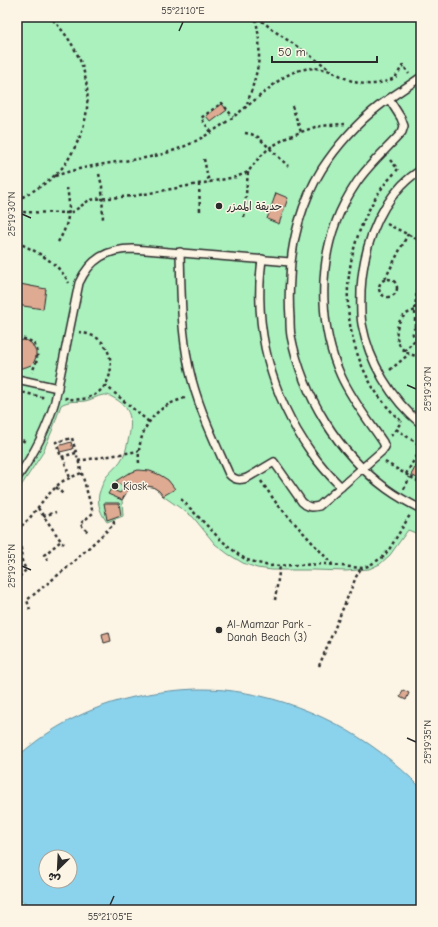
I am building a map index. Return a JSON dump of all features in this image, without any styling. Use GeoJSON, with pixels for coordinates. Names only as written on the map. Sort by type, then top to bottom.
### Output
{"type":"FeatureCollection","features":[{"type":"Feature","properties":{"kind":"lane"},"geometry":{"type":"LineString","coordinates":[[421,77],[378,107],[361,121],[340,144],[322,169],[308,197],[298,226],[290,262],[289,294],[291,335],[300,372],[316,407],[335,437],[363,468],[387,489],[421,509]]}},
{"type":"Feature","properties":{"kind":"lane"},"geometry":{"type":"LineString","coordinates":[[180,252],[184,341],[189,369],[196,394],[229,474],[232,478],[242,480],[274,462],[306,506],[313,508],[319,506],[384,449],[385,444],[351,396],[340,375],[332,354],[326,331],[324,288],[330,243],[336,222],[346,201],[372,164],[402,132],[404,126],[401,118],[389,99]]}},
{"type":"Feature","properties":{"kind":"lane"},"geometry":{"type":"LineString","coordinates":[[421,170],[408,180],[390,199],[378,219],[370,240],[364,266],[361,308],[362,323],[373,360],[395,397],[421,424]]}},
{"type":"Feature","properties":{"kind":"lane"},"geometry":{"type":"LineString","coordinates":[[17,478],[37,447],[51,414],[58,388],[79,283],[83,274],[96,259],[114,250],[133,248],[290,262]]}},
{"type":"Feature","properties":{"kind":"lane"},"geometry":{"type":"LineString","coordinates":[[262,259],[259,296],[260,317],[267,360],[274,381],[281,400],[300,436],[320,464],[341,487]]}},
{"type":"Feature","properties":{"kind":"lane"},"geometry":{"type":"LineString","coordinates":[[17,379],[58,388]]}},
{"type":"Feature","properties":{"kind":"path"},"geometry":{"type":"LineString","coordinates":[[17,200],[54,176],[62,169],[80,138],[87,110],[88,95],[81,62],[75,49],[57,24],[50,17]]}},
{"type":"Feature","properties":{"kind":"path"},"geometry":{"type":"LineString","coordinates":[[256,17],[334,72],[348,80],[368,84],[379,83],[395,78],[403,65],[414,82]]}},
{"type":"Feature","properties":{"kind":"path"},"geometry":{"type":"LineString","coordinates":[[247,106],[257,76],[259,63],[259,40],[256,17]]}},
{"type":"Feature","properties":{"kind":"path"},"geometry":{"type":"LineString","coordinates":[[54,176],[70,170],[135,160],[167,153],[184,147],[199,140],[233,117],[288,74],[306,68],[325,69],[334,72]]}},
{"type":"Feature","properties":{"kind":"path"},"geometry":{"type":"LineString","coordinates":[[211,132],[201,118],[222,103],[233,117]]}},
{"type":"Feature","properties":{"kind":"path"},"geometry":{"type":"LineString","coordinates":[[292,106],[301,132]]}},
{"type":"Feature","properties":{"kind":"path"},"geometry":{"type":"LineString","coordinates":[[244,217],[248,172],[269,148],[290,136],[301,132],[322,126],[361,121]]}},
{"type":"Feature","properties":{"kind":"path"},"geometry":{"type":"LineString","coordinates":[[245,133],[258,137],[288,166]]}},
{"type":"Feature","properties":{"kind":"path"},"geometry":{"type":"LineString","coordinates":[[383,152],[408,180]]}},
{"type":"Feature","properties":{"kind":"path"},"geometry":{"type":"LineString","coordinates":[[204,159],[208,183]]}},
{"type":"Feature","properties":{"kind":"path"},"geometry":{"type":"LineString","coordinates":[[17,212],[69,213],[88,201],[95,199],[126,197],[208,183],[236,177],[248,172]]}},
{"type":"Feature","properties":{"kind":"path"},"geometry":{"type":"LineString","coordinates":[[100,174],[103,198],[103,222]]}},
{"type":"Feature","properties":{"kind":"path"},"geometry":{"type":"LineString","coordinates":[[199,184],[200,211]]}},
{"type":"Feature","properties":{"kind":"path"},"geometry":{"type":"LineString","coordinates":[[58,242],[66,228],[69,213],[69,200],[66,188]]}},
{"type":"Feature","properties":{"kind":"path"},"geometry":{"type":"LineString","coordinates":[[378,219],[421,240]]}},
{"type":"Feature","properties":{"kind":"path"},"geometry":{"type":"LineString","coordinates":[[385,279],[390,279],[396,284],[396,292],[392,296],[384,296],[379,289],[379,285],[385,279],[408,234]]}},
{"type":"Feature","properties":{"kind":"path"},"geometry":{"type":"LineString","coordinates":[[17,242],[46,257],[53,263],[68,281],[75,300]]}},
{"type":"Feature","properties":{"kind":"path"},"geometry":{"type":"LineString","coordinates":[[421,276],[415,310],[415,327],[412,333],[416,339],[421,340]]}},
{"type":"Feature","properties":{"kind":"path"},"geometry":{"type":"LineString","coordinates":[[421,310],[408,312],[402,317],[398,323],[396,331],[396,338],[404,351],[409,354],[421,356]]}},
{"type":"Feature","properties":{"kind":"path"},"geometry":{"type":"LineString","coordinates":[[415,327],[421,325]]}},
{"type":"Feature","properties":{"kind":"path"},"geometry":{"type":"LineString","coordinates":[[17,391],[64,403],[66,398],[86,398],[100,391],[108,379],[111,369],[112,363],[110,355],[98,339],[91,335],[70,329]]}},
{"type":"Feature","properties":{"kind":"path"},"geometry":{"type":"LineString","coordinates":[[17,339],[28,339],[36,345],[38,354],[36,363],[27,381]]}},
{"type":"Feature","properties":{"kind":"path"},"geometry":{"type":"LineString","coordinates":[[404,351],[416,339]]}},
{"type":"Feature","properties":{"kind":"path"},"geometry":{"type":"LineString","coordinates":[[382,377],[409,354]]}},
{"type":"Feature","properties":{"kind":"path"},"geometry":{"type":"LineString","coordinates":[[105,385],[149,422]]}},
{"type":"Feature","properties":{"kind":"path"},"geometry":{"type":"LineString","coordinates":[[139,463],[141,440],[149,422],[158,412],[167,406],[196,394]]}},
{"type":"Feature","properties":{"kind":"path"},"geometry":{"type":"LineString","coordinates":[[385,444],[409,413]]}},
{"type":"Feature","properties":{"kind":"path"},"geometry":{"type":"LineString","coordinates":[[396,429],[421,447],[406,474]]}},
{"type":"Feature","properties":{"kind":"path"},"geometry":{"type":"LineString","coordinates":[[70,478],[56,442],[72,438],[93,513],[80,524],[88,532]]}},
{"type":"Feature","properties":{"kind":"path"},"geometry":{"type":"LineString","coordinates":[[78,461],[139,451]]}},
{"type":"Feature","properties":{"kind":"path"},"geometry":{"type":"LineString","coordinates":[[63,457],[76,453]]}},
{"type":"Feature","properties":{"kind":"path"},"geometry":{"type":"LineString","coordinates":[[375,457],[421,483]]}},
{"type":"Feature","properties":{"kind":"path"},"geometry":{"type":"LineString","coordinates":[[17,530],[29,519],[48,494],[63,481],[81,473]]}},
{"type":"Feature","properties":{"kind":"path"},"geometry":{"type":"LineString","coordinates":[[255,473],[277,504],[332,564]]}},
{"type":"Feature","properties":{"kind":"path"},"geometry":{"type":"LineString","coordinates":[[404,490],[410,477]]}},
{"type":"Feature","properties":{"kind":"path"},"geometry":{"type":"LineString","coordinates":[[56,487],[63,494]]}},
{"type":"Feature","properties":{"kind":"path"},"geometry":{"type":"LineString","coordinates":[[181,500],[221,540],[239,555],[247,560],[269,566],[316,564],[332,564],[362,568],[368,566],[382,557],[390,548],[410,515],[405,512]]}},
{"type":"Feature","properties":{"kind":"path"},"geometry":{"type":"LineString","coordinates":[[38,508],[64,544]]}},
{"type":"Feature","properties":{"kind":"path"},"geometry":{"type":"LineString","coordinates":[[43,516],[56,512]]}},
{"type":"Feature","properties":{"kind":"path"},"geometry":{"type":"LineString","coordinates":[[30,610],[26,600],[68,567],[114,524],[113,518]]}},
{"type":"Feature","properties":{"kind":"path"},"geometry":{"type":"LineString","coordinates":[[17,536],[21,548],[22,561],[26,570],[17,579]]}},
{"type":"Feature","properties":{"kind":"path"},"geometry":{"type":"LineString","coordinates":[[48,560],[44,555],[61,541]]}},
{"type":"Feature","properties":{"kind":"path"},"geometry":{"type":"LineString","coordinates":[[275,600],[280,566]]}},
{"type":"Feature","properties":{"kind":"path"},"geometry":{"type":"LineString","coordinates":[[319,666],[356,577],[362,568]]}},
{"type":"Feature","properties":{"kind":"green space","name":"حديقة الممزر"},"geometry":{"type":"Polygon","coordinates":[[[17,17],[421,17],[421,535],[408,530],[390,555],[380,564],[369,569],[346,571],[272,570],[257,568],[243,563],[228,554],[215,544],[193,517],[153,487],[139,485],[128,490],[122,500],[123,516],[107,522],[100,509],[99,494],[106,477],[118,464],[125,453],[130,434],[130,421],[124,405],[106,395],[85,401],[67,402],[61,405],[42,454],[17,492],[17,17]]]}},
{"type":"Feature","properties":{"kind":"green space"},"geometry":{"type":"Polygon","coordinates":[[[17,899],[42,910],[17,910],[17,899]]]}},
{"type":"Feature","properties":{"kind":"water"},"geometry":{"type":"Polygon","coordinates":[[[210,689],[233,691],[259,696],[311,712],[359,737],[381,753],[421,788],[421,910],[42,910],[17,899],[17,757],[57,727],[78,716],[100,707],[146,694],[210,689]]]}},
{"type":"Feature","properties":{"kind":"building"},"geometry":{"type":"Polygon","coordinates":[[[222,104],[227,110],[211,122],[206,116],[222,104]]]}},
{"type":"Feature","properties":{"kind":"building"},"geometry":{"type":"Polygon","coordinates":[[[276,193],[288,198],[279,224],[267,219],[276,193]]]}},
{"type":"Feature","properties":{"kind":"building"},"geometry":{"type":"Polygon","coordinates":[[[20,284],[46,289],[43,309],[17,305],[20,284]]]}},
{"type":"Feature","properties":{"kind":"building"},"geometry":{"type":"Polygon","coordinates":[[[23,340],[32,344],[36,352],[36,357],[31,365],[22,368],[17,367],[17,342],[23,340]]]}},
{"type":"Feature","properties":{"kind":"building"},"geometry":{"type":"Polygon","coordinates":[[[71,442],[73,449],[60,452],[58,446],[71,442]]]}},
{"type":"Feature","properties":{"kind":"building"},"geometry":{"type":"Polygon","coordinates":[[[421,457],[421,469],[419,472],[421,473],[421,480],[411,475],[421,457]]]}},
{"type":"Feature","properties":{"kind":"building"},"geometry":{"type":"Polygon","coordinates":[[[138,470],[150,471],[160,475],[168,480],[175,489],[163,496],[153,487],[139,485],[128,490],[122,500],[108,494],[111,489],[120,493],[124,488],[116,481],[127,474],[138,470]]]}},
{"type":"Feature","properties":{"kind":"building"},"geometry":{"type":"Polygon","coordinates":[[[104,503],[119,503],[121,515],[107,520],[104,503]]]}},
{"type":"Feature","properties":{"kind":"building"},"geometry":{"type":"Polygon","coordinates":[[[109,632],[111,641],[104,643],[102,634],[109,632]]]}},
{"type":"Feature","properties":{"kind":"building"},"geometry":{"type":"Polygon","coordinates":[[[403,690],[409,693],[406,700],[400,697],[403,690]]]}},
{"type":"Feature","properties":{"kind":"place","name":"حديقة الممزر"},"geometry":{"type":"Point","coordinates":[219,206]}},
{"type":"Feature","properties":{"kind":"place","name":"Kiosk"},"geometry":{"type":"Point","coordinates":[115,486]}},
{"type":"Feature","properties":{"kind":"place","name":"Al-Mamzar Park - Danah Beach (3)"},"geometry":{"type":"Point","coordinates":[219,630]}}]}
